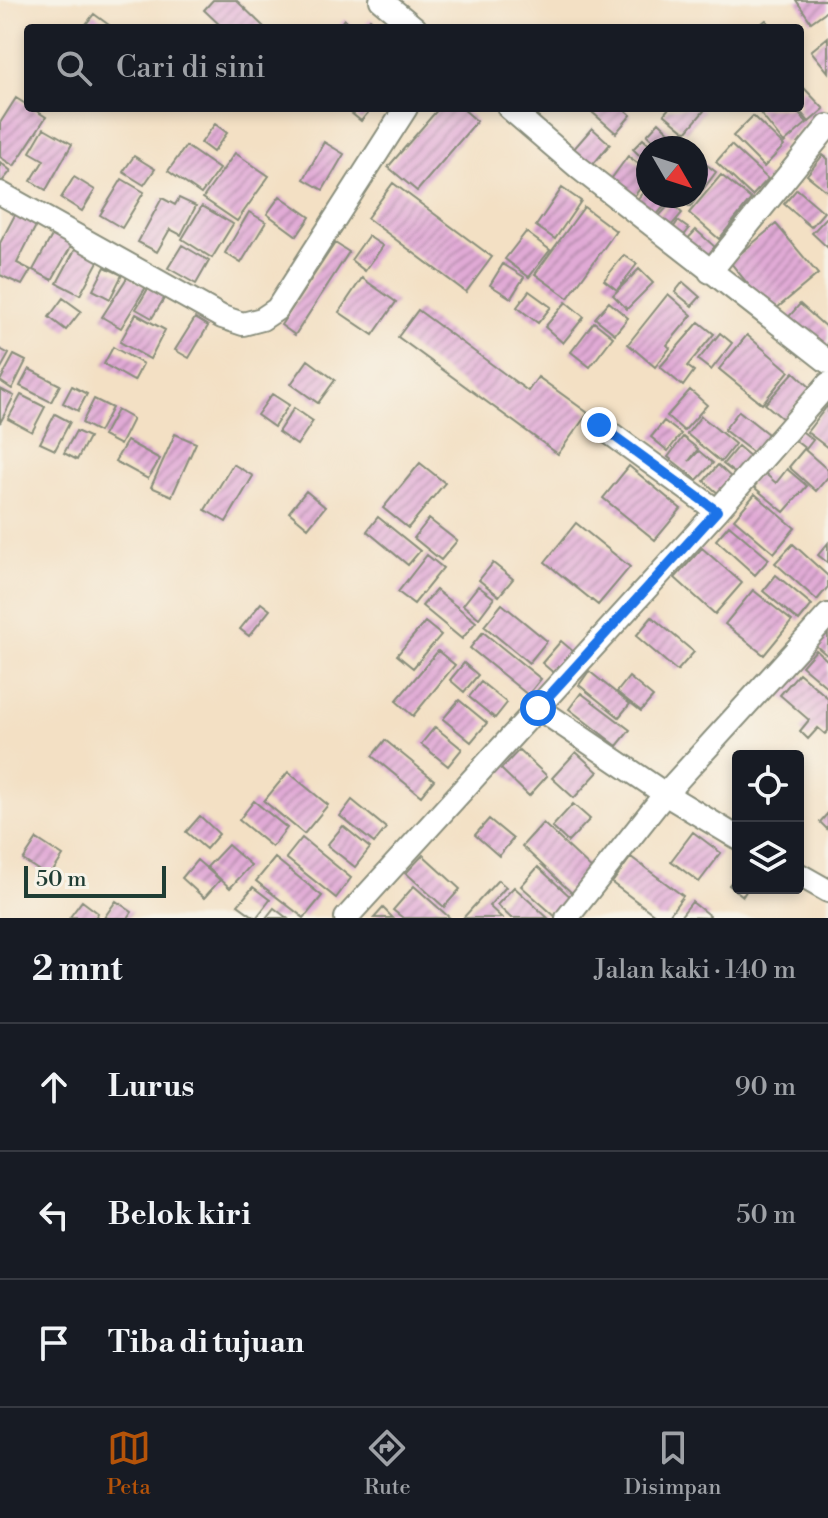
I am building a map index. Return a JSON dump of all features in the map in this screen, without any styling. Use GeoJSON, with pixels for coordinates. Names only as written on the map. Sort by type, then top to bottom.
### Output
{"type":"FeatureCollection","features":[{"type":"Feature","properties":{"kind":"street"},"geometry":{"type":"LineString","coordinates":[[381,0],[410,24]]}},
{"type":"Feature","properties":{"kind":"street"},"geometry":{"type":"LineString","coordinates":[[0,193],[192,302],[243,324],[262,319],[277,309],[403,112]]}},
{"type":"Feature","properties":{"kind":"street"},"geometry":{"type":"LineString","coordinates":[[514,112],[579,168],[828,362]]}},
{"type":"Feature","properties":{"kind":"street"},"geometry":{"type":"LineString","coordinates":[[710,272],[828,126]]}},
{"type":"Feature","properties":{"kind":"street"},"geometry":{"type":"LineString","coordinates":[[346,918],[717,511],[828,384]]}},
{"type":"Feature","properties":{"kind":"street"},"geometry":{"type":"LineString","coordinates":[[599,425],[717,511]]}},
{"type":"Feature","properties":{"kind":"street"},"geometry":{"type":"LineString","coordinates":[[567,918],[665,794],[828,615]]}},
{"type":"Feature","properties":{"kind":"street"},"geometry":{"type":"LineString","coordinates":[[538,708],[665,794],[732,834]]}},
{"type":"Feature","properties":{"kind":"street"},"geometry":{"type":"LineString","coordinates":[[804,877],[828,891]]}},
{"type":"Feature","properties":{"kind":"building"},"geometry":{"type":"Polygon","coordinates":[[[213,0],[236,0],[261,24],[219,24],[204,10],[213,0]]]}},
{"type":"Feature","properties":{"kind":"building"},"geometry":{"type":"Polygon","coordinates":[[[796,0],[828,0],[828,10],[811,22],[796,0]]]}},
{"type":"Feature","properties":{"kind":"building"},"geometry":{"type":"Polygon","coordinates":[[[94,14],[108,24],[86,24],[94,14]]]}},
{"type":"Feature","properties":{"kind":"building"},"geometry":{"type":"Polygon","coordinates":[[[828,37],[828,72],[811,51],[828,37]]]}},
{"type":"Feature","properties":{"kind":"building"},"geometry":{"type":"Polygon","coordinates":[[[804,88],[824,109],[809,122],[800,112],[804,112],[804,88]]]}},
{"type":"Feature","properties":{"kind":"building"},"geometry":{"type":"Polygon","coordinates":[[[16,98],[24,103],[24,112],[38,112],[46,117],[14,166],[0,157],[0,123],[16,98]]]}},
{"type":"Feature","properties":{"kind":"building"},"geometry":{"type":"Polygon","coordinates":[[[350,112],[369,112],[361,121],[350,112]]]}},
{"type":"Feature","properties":{"kind":"building"},"geometry":{"type":"Polygon","coordinates":[[[436,112],[467,112],[477,121],[417,191],[388,167],[436,112]]]}},
{"type":"Feature","properties":{"kind":"building"},"geometry":{"type":"Polygon","coordinates":[[[592,112],[628,112],[631,115],[616,133],[592,112]]]}},
{"type":"Feature","properties":{"kind":"building"},"geometry":{"type":"Polygon","coordinates":[[[666,112],[703,112],[686,132],[664,114],[666,112]]]}},
{"type":"Feature","properties":{"kind":"building"},"geometry":{"type":"Polygon","coordinates":[[[759,112],[797,112],[807,123],[784,143],[759,112]]]}},
{"type":"Feature","properties":{"kind":"building"},"geometry":{"type":"Polygon","coordinates":[[[753,116],[784,146],[764,167],[733,136],[753,116]]]}},
{"type":"Feature","properties":{"kind":"building"},"geometry":{"type":"Polygon","coordinates":[[[659,122],[674,136],[648,136],[659,122]]]}},
{"type":"Feature","properties":{"kind":"building"},"geometry":{"type":"Polygon","coordinates":[[[215,124],[227,133],[213,152],[201,143],[215,124]]]}},
{"type":"Feature","properties":{"kind":"building"},"geometry":{"type":"Polygon","coordinates":[[[44,128],[72,144],[46,190],[31,181],[44,160],[30,152],[44,128]]]}},
{"type":"Feature","properties":{"kind":"building"},"geometry":{"type":"Polygon","coordinates":[[[592,128],[610,144],[591,167],[572,151],[592,128]]]}},
{"type":"Feature","properties":{"kind":"building"},"geometry":{"type":"Polygon","coordinates":[[[324,142],[344,154],[323,190],[304,179],[324,142]]]}},
{"type":"Feature","properties":{"kind":"building"},"geometry":{"type":"Polygon","coordinates":[[[731,145],[768,179],[752,196],[716,162],[731,145]]]}},
{"type":"Feature","properties":{"kind":"building"},"geometry":{"type":"Polygon","coordinates":[[[186,146],[219,169],[201,194],[168,171],[186,146]]]}},
{"type":"Feature","properties":{"kind":"building"},"geometry":{"type":"Polygon","coordinates":[[[235,153],[269,176],[237,221],[203,198],[235,153]]]}},
{"type":"Feature","properties":{"kind":"building"},"geometry":{"type":"Polygon","coordinates":[[[823,155],[828,159],[828,192],[807,175],[823,155]]]}},
{"type":"Feature","properties":{"kind":"building"},"geometry":{"type":"Polygon","coordinates":[[[134,156],[155,169],[144,185],[123,172],[134,156]]]}},
{"type":"Feature","properties":{"kind":"building"},"geometry":{"type":"Polygon","coordinates":[[[628,156],[636,162],[636,194],[632,199],[609,182],[628,156]]]}},
{"type":"Feature","properties":{"kind":"building"},"geometry":{"type":"Polygon","coordinates":[[[0,162],[11,171],[0,184],[0,162]]]}},
{"type":"Feature","properties":{"kind":"building"},"geometry":{"type":"Polygon","coordinates":[[[708,166],[716,172],[708,183],[708,166]]]}},
{"type":"Feature","properties":{"kind":"building"},"geometry":{"type":"Polygon","coordinates":[[[721,175],[751,199],[719,239],[689,213],[693,208],[708,208],[708,190],[721,175]]]}},
{"type":"Feature","properties":{"kind":"building"},"geometry":{"type":"Polygon","coordinates":[[[74,177],[95,190],[82,211],[61,198],[74,177]]]}},
{"type":"Feature","properties":{"kind":"building"},"geometry":{"type":"Polygon","coordinates":[[[122,179],[144,192],[122,228],[100,215],[122,179]]]}},
{"type":"Feature","properties":{"kind":"building"},"geometry":{"type":"Polygon","coordinates":[[[393,183],[492,257],[466,292],[367,218],[393,183]]]}},
{"type":"Feature","properties":{"kind":"building"},"geometry":{"type":"Polygon","coordinates":[[[562,188],[581,201],[555,239],[536,226],[562,188]]]}},
{"type":"Feature","properties":{"kind":"building"},"geometry":{"type":"Polygon","coordinates":[[[797,189],[824,212],[811,227],[784,204],[797,189]]]}},
{"type":"Feature","properties":{"kind":"building"},"geometry":{"type":"Polygon","coordinates":[[[280,196],[310,217],[297,236],[267,214],[280,196]]]}},
{"type":"Feature","properties":{"kind":"building"},"geometry":{"type":"Polygon","coordinates":[[[162,198],[175,205],[179,198],[196,206],[181,235],[170,229],[157,252],[138,242],[162,198]]]}},
{"type":"Feature","properties":{"kind":"building"},"geometry":{"type":"Polygon","coordinates":[[[202,206],[233,224],[212,258],[182,239],[202,206]]]}},
{"type":"Feature","properties":{"kind":"building"},"geometry":{"type":"Polygon","coordinates":[[[584,207],[616,231],[568,298],[535,274],[584,207]]]}},
{"type":"Feature","properties":{"kind":"building"},"geometry":{"type":"Polygon","coordinates":[[[644,208],[663,208],[655,217],[644,208]]]}},
{"type":"Feature","properties":{"kind":"building"},"geometry":{"type":"Polygon","coordinates":[[[666,208],[676,208],[682,213],[671,226],[659,216],[666,208]]]}},
{"type":"Feature","properties":{"kind":"building"},"geometry":{"type":"Polygon","coordinates":[[[249,212],[266,222],[241,263],[225,253],[249,212]]]}},
{"type":"Feature","properties":{"kind":"building"},"geometry":{"type":"Polygon","coordinates":[[[16,213],[37,224],[17,263],[31,270],[22,285],[0,275],[0,243],[16,213]]]}},
{"type":"Feature","properties":{"kind":"building"},"geometry":{"type":"Polygon","coordinates":[[[828,216],[828,248],[812,233],[828,216]]]}},
{"type":"Feature","properties":{"kind":"building"},"geometry":{"type":"Polygon","coordinates":[[[678,221],[689,229],[679,242],[669,234],[678,221]]]}},
{"type":"Feature","properties":{"kind":"building"},"geometry":{"type":"Polygon","coordinates":[[[776,224],[818,274],[771,313],[730,262],[776,224]]]}},
{"type":"Feature","properties":{"kind":"building"},"geometry":{"type":"Polygon","coordinates":[[[696,230],[715,247],[702,262],[682,245],[696,230]]]}},
{"type":"Feature","properties":{"kind":"building"},"geometry":{"type":"Polygon","coordinates":[[[54,232],[73,243],[52,280],[33,270],[54,232]]]}},
{"type":"Feature","properties":{"kind":"building"},"geometry":{"type":"Polygon","coordinates":[[[526,232],[550,250],[529,277],[505,259],[526,232]]]}},
{"type":"Feature","properties":{"kind":"building"},"geometry":{"type":"Polygon","coordinates":[[[368,236],[383,246],[365,271],[351,260],[368,236]]]}},
{"type":"Feature","properties":{"kind":"building"},"geometry":{"type":"Polygon","coordinates":[[[335,243],[349,252],[295,335],[281,325],[335,243]]]}},
{"type":"Feature","properties":{"kind":"building"},"geometry":{"type":"Polygon","coordinates":[[[78,244],[101,256],[80,295],[57,283],[78,244]]]}},
{"type":"Feature","properties":{"kind":"building"},"geometry":{"type":"Polygon","coordinates":[[[182,245],[209,261],[196,284],[168,268],[182,245]]]}},
{"type":"Feature","properties":{"kind":"building"},"geometry":{"type":"Polygon","coordinates":[[[624,255],[637,264],[617,290],[604,280],[624,255]]]}},
{"type":"Feature","properties":{"kind":"building"},"geometry":{"type":"Polygon","coordinates":[[[503,264],[524,277],[511,298],[490,285],[503,264]]]}},
{"type":"Feature","properties":{"kind":"building"},"geometry":{"type":"Polygon","coordinates":[[[105,267],[122,275],[110,299],[93,290],[105,267]]]}},
{"type":"Feature","properties":{"kind":"building"},"geometry":{"type":"Polygon","coordinates":[[[639,269],[653,283],[627,309],[613,295],[639,269]]]}},
{"type":"Feature","properties":{"kind":"building"},"geometry":{"type":"Polygon","coordinates":[[[128,276],[146,287],[121,328],[102,317],[128,276]]]}},
{"type":"Feature","properties":{"kind":"building"},"geometry":{"type":"Polygon","coordinates":[[[362,278],[396,302],[373,335],[339,312],[362,278]]]}},
{"type":"Feature","properties":{"kind":"building"},"geometry":{"type":"Polygon","coordinates":[[[683,282],[700,297],[692,306],[675,292],[683,282]]]}},
{"type":"Feature","properties":{"kind":"building"},"geometry":{"type":"Polygon","coordinates":[[[149,287],[165,297],[152,318],[136,309],[149,287]]]}},
{"type":"Feature","properties":{"kind":"building"},"geometry":{"type":"Polygon","coordinates":[[[529,291],[551,307],[538,323],[517,307],[529,291]]]}},
{"type":"Feature","properties":{"kind":"building"},"geometry":{"type":"Polygon","coordinates":[[[668,294],[692,315],[667,345],[670,348],[655,367],[628,344],[668,294]]]}},
{"type":"Feature","properties":{"kind":"building"},"geometry":{"type":"Polygon","coordinates":[[[63,298],[81,311],[66,330],[49,317],[63,298]]]}},
{"type":"Feature","properties":{"kind":"building"},"geometry":{"type":"Polygon","coordinates":[[[566,302],[584,317],[563,343],[545,327],[566,302]]]}},
{"type":"Feature","properties":{"kind":"building"},"geometry":{"type":"Polygon","coordinates":[[[609,302],[628,318],[615,334],[595,318],[609,302]]]}},
{"type":"Feature","properties":{"kind":"building"},"geometry":{"type":"Polygon","coordinates":[[[800,304],[828,329],[828,359],[786,320],[800,304]]]}},
{"type":"Feature","properties":{"kind":"building"},"geometry":{"type":"Polygon","coordinates":[[[418,310],[528,391],[538,377],[588,413],[558,454],[398,337],[418,310]]]}},
{"type":"Feature","properties":{"kind":"building"},"geometry":{"type":"Polygon","coordinates":[[[136,314],[165,330],[150,359],[120,342],[136,314]]]}},
{"type":"Feature","properties":{"kind":"building"},"geometry":{"type":"Polygon","coordinates":[[[195,318],[208,326],[189,358],[175,350],[195,318]]]}},
{"type":"Feature","properties":{"kind":"building"},"geometry":{"type":"Polygon","coordinates":[[[594,322],[613,337],[590,367],[571,352],[594,322]]]}},
{"type":"Feature","properties":{"kind":"building"},"geometry":{"type":"Polygon","coordinates":[[[699,322],[714,334],[687,366],[694,371],[683,386],[660,367],[699,322]]]}},
{"type":"Feature","properties":{"kind":"building"},"geometry":{"type":"Polygon","coordinates":[[[720,333],[732,343],[711,370],[698,360],[720,333]]]}},
{"type":"Feature","properties":{"kind":"building"},"geometry":{"type":"Polygon","coordinates":[[[747,335],[789,371],[762,404],[719,369],[747,335]]]}},
{"type":"Feature","properties":{"kind":"building"},"geometry":{"type":"Polygon","coordinates":[[[113,347],[143,364],[134,381],[104,364],[113,347]]]}},
{"type":"Feature","properties":{"kind":"building"},"geometry":{"type":"Polygon","coordinates":[[[0,349],[9,354],[0,370],[0,349]]]}},
{"type":"Feature","properties":{"kind":"building"},"geometry":{"type":"Polygon","coordinates":[[[14,355],[26,361],[12,389],[0,381],[14,355]]]}},
{"type":"Feature","properties":{"kind":"building"},"geometry":{"type":"Polygon","coordinates":[[[308,360],[335,380],[318,403],[291,384],[308,360]]]}},
{"type":"Feature","properties":{"kind":"building"},"geometry":{"type":"Polygon","coordinates":[[[29,369],[60,385],[51,402],[20,386],[29,369]]]}},
{"type":"Feature","properties":{"kind":"building"},"geometry":{"type":"Polygon","coordinates":[[[794,372],[811,388],[783,419],[765,404],[794,372]]]}},
{"type":"Feature","properties":{"kind":"building"},"geometry":{"type":"Polygon","coordinates":[[[72,386],[87,394],[78,411],[63,403],[72,386]]]}},
{"type":"Feature","properties":{"kind":"building"},"geometry":{"type":"Polygon","coordinates":[[[0,389],[14,396],[0,423],[0,389]]]}},
{"type":"Feature","properties":{"kind":"building"},"geometry":{"type":"Polygon","coordinates":[[[690,390],[707,405],[684,431],[667,416],[690,390]]]}},
{"type":"Feature","properties":{"kind":"building"},"geometry":{"type":"Polygon","coordinates":[[[272,394],[289,405],[274,427],[257,415],[272,394]]]}},
{"type":"Feature","properties":{"kind":"building"},"geometry":{"type":"Polygon","coordinates":[[[21,395],[45,407],[32,432],[8,419],[21,395]]]}},
{"type":"Feature","properties":{"kind":"building"},"geometry":{"type":"Polygon","coordinates":[[[94,399],[112,408],[99,432],[82,423],[94,399]]]}},
{"type":"Feature","properties":{"kind":"building"},"geometry":{"type":"Polygon","coordinates":[[[828,405],[828,448],[807,432],[828,405]]]}},
{"type":"Feature","properties":{"kind":"building"},"geometry":{"type":"Polygon","coordinates":[[[294,408],[313,421],[297,445],[278,432],[294,408]]]}},
{"type":"Feature","properties":{"kind":"building"},"geometry":{"type":"Polygon","coordinates":[[[117,410],[133,419],[120,445],[103,436],[117,410]]]}},
{"type":"Feature","properties":{"kind":"building"},"geometry":{"type":"Polygon","coordinates":[[[739,411],[768,434],[754,453],[724,430],[739,411]]]}},
{"type":"Feature","properties":{"kind":"building"},"geometry":{"type":"Polygon","coordinates":[[[55,414],[70,422],[55,450],[40,443],[55,414]]]}},
{"type":"Feature","properties":{"kind":"building"},"geometry":{"type":"Polygon","coordinates":[[[701,416],[735,444],[721,462],[687,434],[701,416]]]}},
{"type":"Feature","properties":{"kind":"building"},"geometry":{"type":"Polygon","coordinates":[[[664,421],[681,434],[668,451],[651,437],[664,421]]]}},
{"type":"Feature","properties":{"kind":"building"},"geometry":{"type":"Polygon","coordinates":[[[799,429],[813,440],[806,449],[792,438],[799,429]]]}},
{"type":"Feature","properties":{"kind":"building"},"geometry":{"type":"Polygon","coordinates":[[[76,431],[89,437],[77,460],[64,453],[76,431]]]}},
{"type":"Feature","properties":{"kind":"building"},"geometry":{"type":"Polygon","coordinates":[[[175,434],[196,443],[172,496],[151,487],[175,434]]]}},
{"type":"Feature","properties":{"kind":"building"},"geometry":{"type":"Polygon","coordinates":[[[683,437],[698,449],[689,461],[699,451],[713,463],[697,480],[668,457],[683,437]]]}},
{"type":"Feature","properties":{"kind":"building"},"geometry":{"type":"Polygon","coordinates":[[[127,441],[160,459],[148,479],[115,461],[127,441]]]}},
{"type":"Feature","properties":{"kind":"building"},"geometry":{"type":"Polygon","coordinates":[[[738,446],[752,458],[737,475],[723,464],[738,446]]]}},
{"type":"Feature","properties":{"kind":"building"},"geometry":{"type":"Polygon","coordinates":[[[804,449],[828,470],[828,477],[816,491],[789,467],[804,449]]]}},
{"type":"Feature","properties":{"kind":"building"},"geometry":{"type":"Polygon","coordinates":[[[420,463],[445,483],[408,528],[383,508],[420,463]]]}},
{"type":"Feature","properties":{"kind":"building"},"geometry":{"type":"Polygon","coordinates":[[[233,464],[253,476],[226,522],[205,510],[233,464]]]}},
{"type":"Feature","properties":{"kind":"building"},"geometry":{"type":"Polygon","coordinates":[[[718,465],[734,480],[720,495],[704,481],[718,465]]]}},
{"type":"Feature","properties":{"kind":"building"},"geometry":{"type":"Polygon","coordinates":[[[629,466],[681,509],[655,540],[603,498],[629,466]]]}},
{"type":"Feature","properties":{"kind":"building"},"geometry":{"type":"Polygon","coordinates":[[[760,469],[776,483],[787,469],[807,486],[784,512],[749,483],[760,469]]]}},
{"type":"Feature","properties":{"kind":"building"},"geometry":{"type":"Polygon","coordinates":[[[306,491],[325,507],[308,528],[289,512],[306,491]]]}},
{"type":"Feature","properties":{"kind":"building"},"geometry":{"type":"Polygon","coordinates":[[[755,494],[795,528],[774,553],[734,519],[755,494]]]}},
{"type":"Feature","properties":{"kind":"building"},"geometry":{"type":"Polygon","coordinates":[[[378,517],[420,551],[408,565],[367,531],[378,517]]]}},
{"type":"Feature","properties":{"kind":"building"},"geometry":{"type":"Polygon","coordinates":[[[429,519],[457,541],[441,560],[414,538],[429,519]]]}},
{"type":"Feature","properties":{"kind":"building"},"geometry":{"type":"Polygon","coordinates":[[[576,523],[630,567],[598,605],[545,562],[576,523]]]}},
{"type":"Feature","properties":{"kind":"building"},"geometry":{"type":"Polygon","coordinates":[[[729,525],[769,559],[755,575],[716,540],[729,525]]]}},
{"type":"Feature","properties":{"kind":"building"},"geometry":{"type":"Polygon","coordinates":[[[828,543],[828,563],[818,555],[828,543]]]}},
{"type":"Feature","properties":{"kind":"building"},"geometry":{"type":"Polygon","coordinates":[[[793,544],[828,576],[828,587],[817,600],[775,563],[793,544]]]}},
{"type":"Feature","properties":{"kind":"building"},"geometry":{"type":"Polygon","coordinates":[[[702,548],[742,583],[715,614],[675,578],[702,548]]]}},
{"type":"Feature","properties":{"kind":"building"},"geometry":{"type":"Polygon","coordinates":[[[427,555],[443,568],[414,604],[398,592],[427,555]]]}},
{"type":"Feature","properties":{"kind":"building"},"geometry":{"type":"Polygon","coordinates":[[[493,563],[513,579],[499,596],[479,580],[493,563]]]}},
{"type":"Feature","properties":{"kind":"building"},"geometry":{"type":"Polygon","coordinates":[[[776,575],[812,605],[799,621],[763,591],[776,575]]]}},
{"type":"Feature","properties":{"kind":"building"},"geometry":{"type":"Polygon","coordinates":[[[478,586],[494,598],[479,618],[463,605],[478,586]]]}},
{"type":"Feature","properties":{"kind":"building"},"geometry":{"type":"Polygon","coordinates":[[[436,590],[476,622],[462,639],[422,606],[436,590]]]}},
{"type":"Feature","properties":{"kind":"building"},"geometry":{"type":"Polygon","coordinates":[[[753,590],[792,621],[764,655],[725,624],[753,590]]]}},
{"type":"Feature","properties":{"kind":"building"},"geometry":{"type":"Polygon","coordinates":[[[261,603],[270,610],[249,636],[240,629],[261,603]]]}},
{"type":"Feature","properties":{"kind":"building"},"geometry":{"type":"Polygon","coordinates":[[[502,604],[547,641],[529,663],[484,626],[502,604]]]}},
{"type":"Feature","properties":{"kind":"building"},"geometry":{"type":"Polygon","coordinates":[[[652,617],[694,652],[677,671],[636,636],[652,617]]]}},
{"type":"Feature","properties":{"kind":"building"},"geometry":{"type":"Polygon","coordinates":[[[425,622],[441,635],[413,668],[397,655],[425,622]]]}},
{"type":"Feature","properties":{"kind":"building"},"geometry":{"type":"Polygon","coordinates":[[[828,630],[828,656],[815,645],[828,630]]]}},
{"type":"Feature","properties":{"kind":"building"},"geometry":{"type":"Polygon","coordinates":[[[483,632],[541,679],[528,695],[470,648],[483,632]]]}},
{"type":"Feature","properties":{"kind":"building"},"geometry":{"type":"Polygon","coordinates":[[[561,641],[574,652],[555,674],[542,663],[561,641]]]}},
{"type":"Feature","properties":{"kind":"building"},"geometry":{"type":"Polygon","coordinates":[[[816,650],[828,661],[828,688],[802,666],[816,650]]]}},
{"type":"Feature","properties":{"kind":"building"},"geometry":{"type":"Polygon","coordinates":[[[438,651],[455,665],[413,716],[396,701],[438,651]]]}},
{"type":"Feature","properties":{"kind":"building"},"geometry":{"type":"Polygon","coordinates":[[[464,663],[478,675],[464,692],[450,680],[464,663]]]}},
{"type":"Feature","properties":{"kind":"building"},"geometry":{"type":"Polygon","coordinates":[[[589,671],[630,704],[619,717],[579,685],[589,671]]]}},
{"type":"Feature","properties":{"kind":"building"},"geometry":{"type":"Polygon","coordinates":[[[799,673],[828,698],[828,731],[825,734],[818,728],[808,739],[800,731],[809,720],[780,695],[799,673]]]}},
{"type":"Feature","properties":{"kind":"building"},"geometry":{"type":"Polygon","coordinates":[[[629,677],[653,697],[641,711],[617,692],[629,677]]]}},
{"type":"Feature","properties":{"kind":"building"},"geometry":{"type":"Polygon","coordinates":[[[481,682],[507,703],[495,718],[469,697],[481,682]]]}},
{"type":"Feature","properties":{"kind":"building"},"geometry":{"type":"Polygon","coordinates":[[[581,693],[630,730],[617,746],[569,709],[581,693]]]}},
{"type":"Feature","properties":{"kind":"building"},"geometry":{"type":"Polygon","coordinates":[[[459,700],[487,723],[471,742],[443,719],[459,700]]]}},
{"type":"Feature","properties":{"kind":"building"},"geometry":{"type":"Polygon","coordinates":[[[435,727],[462,749],[448,766],[421,744],[435,727]]]}},
{"type":"Feature","properties":{"kind":"building"},"geometry":{"type":"Polygon","coordinates":[[[385,740],[434,780],[421,796],[372,756],[385,740]]]}},
{"type":"Feature","properties":{"kind":"building"},"geometry":{"type":"Polygon","coordinates":[[[519,750],[547,776],[529,796],[501,769],[519,750]]]}},
{"type":"Feature","properties":{"kind":"building"},"geometry":{"type":"Polygon","coordinates":[[[576,752],[598,772],[574,798],[552,778],[576,752]]]}},
{"type":"Feature","properties":{"kind":"building"},"geometry":{"type":"Polygon","coordinates":[[[288,772],[328,805],[304,834],[264,801],[288,772]]]}},
{"type":"Feature","properties":{"kind":"building"},"geometry":{"type":"Polygon","coordinates":[[[352,800],[386,828],[374,843],[340,816],[352,800]]]}},
{"type":"Feature","properties":{"kind":"building"},"geometry":{"type":"Polygon","coordinates":[[[254,801],[287,828],[272,847],[239,820],[254,801]]]}},
{"type":"Feature","properties":{"kind":"building"},"geometry":{"type":"Polygon","coordinates":[[[573,804],[590,819],[568,842],[552,827],[573,804]]]}},
{"type":"Feature","properties":{"kind":"building"},"geometry":{"type":"Polygon","coordinates":[[[828,813],[828,830],[820,822],[828,813]]]}},
{"type":"Feature","properties":{"kind":"building"},"geometry":{"type":"Polygon","coordinates":[[[200,816],[219,834],[206,849],[186,832],[200,816]]]}},
{"type":"Feature","properties":{"kind":"building"},"geometry":{"type":"Polygon","coordinates":[[[489,819],[513,839],[499,856],[475,835],[489,819]]]}},
{"type":"Feature","properties":{"kind":"building"},"geometry":{"type":"Polygon","coordinates":[[[543,823],[595,872],[574,895],[522,846],[543,823]]]}},
{"type":"Feature","properties":{"kind":"building"},"geometry":{"type":"Polygon","coordinates":[[[343,826],[370,848],[355,867],[327,845],[343,826]]]}},
{"type":"Feature","properties":{"kind":"building"},"geometry":{"type":"Polygon","coordinates":[[[693,832],[721,853],[699,882],[671,861],[693,832]]]}},
{"type":"Feature","properties":{"kind":"building"},"geometry":{"type":"Polygon","coordinates":[[[302,838],[351,878],[336,898],[286,858],[302,838]]]}},
{"type":"Feature","properties":{"kind":"building"},"geometry":{"type":"Polygon","coordinates":[[[37,839],[63,856],[49,877],[23,860],[37,839]]]}},
{"type":"Feature","properties":{"kind":"building"},"geometry":{"type":"Polygon","coordinates":[[[228,845],[251,865],[230,888],[207,867],[228,845]]]}},
{"type":"Feature","properties":{"kind":"building"},"geometry":{"type":"Polygon","coordinates":[[[423,855],[460,889],[444,907],[406,873],[423,855]]]}},
{"type":"Feature","properties":{"kind":"building"},"geometry":{"type":"Polygon","coordinates":[[[631,857],[683,896],[667,918],[659,918],[612,883],[631,857]]]}},
{"type":"Feature","properties":{"kind":"building"},"geometry":{"type":"Polygon","coordinates":[[[275,858],[322,896],[304,918],[256,881],[275,858]]]}},
{"type":"Feature","properties":{"kind":"building"},"geometry":{"type":"Polygon","coordinates":[[[197,860],[220,880],[204,898],[182,878],[197,860]]]}},
{"type":"Feature","properties":{"kind":"building"},"geometry":{"type":"Polygon","coordinates":[[[538,867],[574,900],[557,918],[521,886],[538,867]]]}},
{"type":"Feature","properties":{"kind":"building"},"geometry":{"type":"Polygon","coordinates":[[[498,880],[506,887],[489,906],[502,918],[463,918],[498,880]]]}},
{"type":"Feature","properties":{"kind":"building"},"geometry":{"type":"Polygon","coordinates":[[[414,886],[450,918],[403,918],[393,910],[414,886]]]}},
{"type":"Feature","properties":{"kind":"building"},"geometry":{"type":"Polygon","coordinates":[[[253,887],[270,900],[256,918],[238,905],[253,887]]]}},
{"type":"Feature","properties":{"kind":"building"},"geometry":{"type":"Polygon","coordinates":[[[514,887],[548,918],[511,918],[497,905],[514,887]]]}},
{"type":"Feature","properties":{"kind":"building"},"geometry":{"type":"Polygon","coordinates":[[[82,901],[98,913],[95,918],[70,917],[82,901]]]}},
{"type":"Feature","properties":{"kind":"building"},"geometry":{"type":"Polygon","coordinates":[[[116,901],[132,912],[128,918],[104,918],[116,901]]]}},
{"type":"Feature","properties":{"kind":"building"},"geometry":{"type":"Polygon","coordinates":[[[692,902],[710,916],[680,917],[692,902]]]}},
{"type":"Feature","properties":{"kind":"building"},"geometry":{"type":"Polygon","coordinates":[[[274,908],[287,918],[266,918],[274,908]]]}},
{"type":"Feature","properties":{"kind":"building"},"geometry":{"type":"Polygon","coordinates":[[[383,908],[393,918],[374,918],[383,908]]]}},
{"type":"Feature","properties":{"kind":"route"},"geometry":{"type":"LineString","coordinates":[[538,708],[717,511],[599,425]]}}]}
